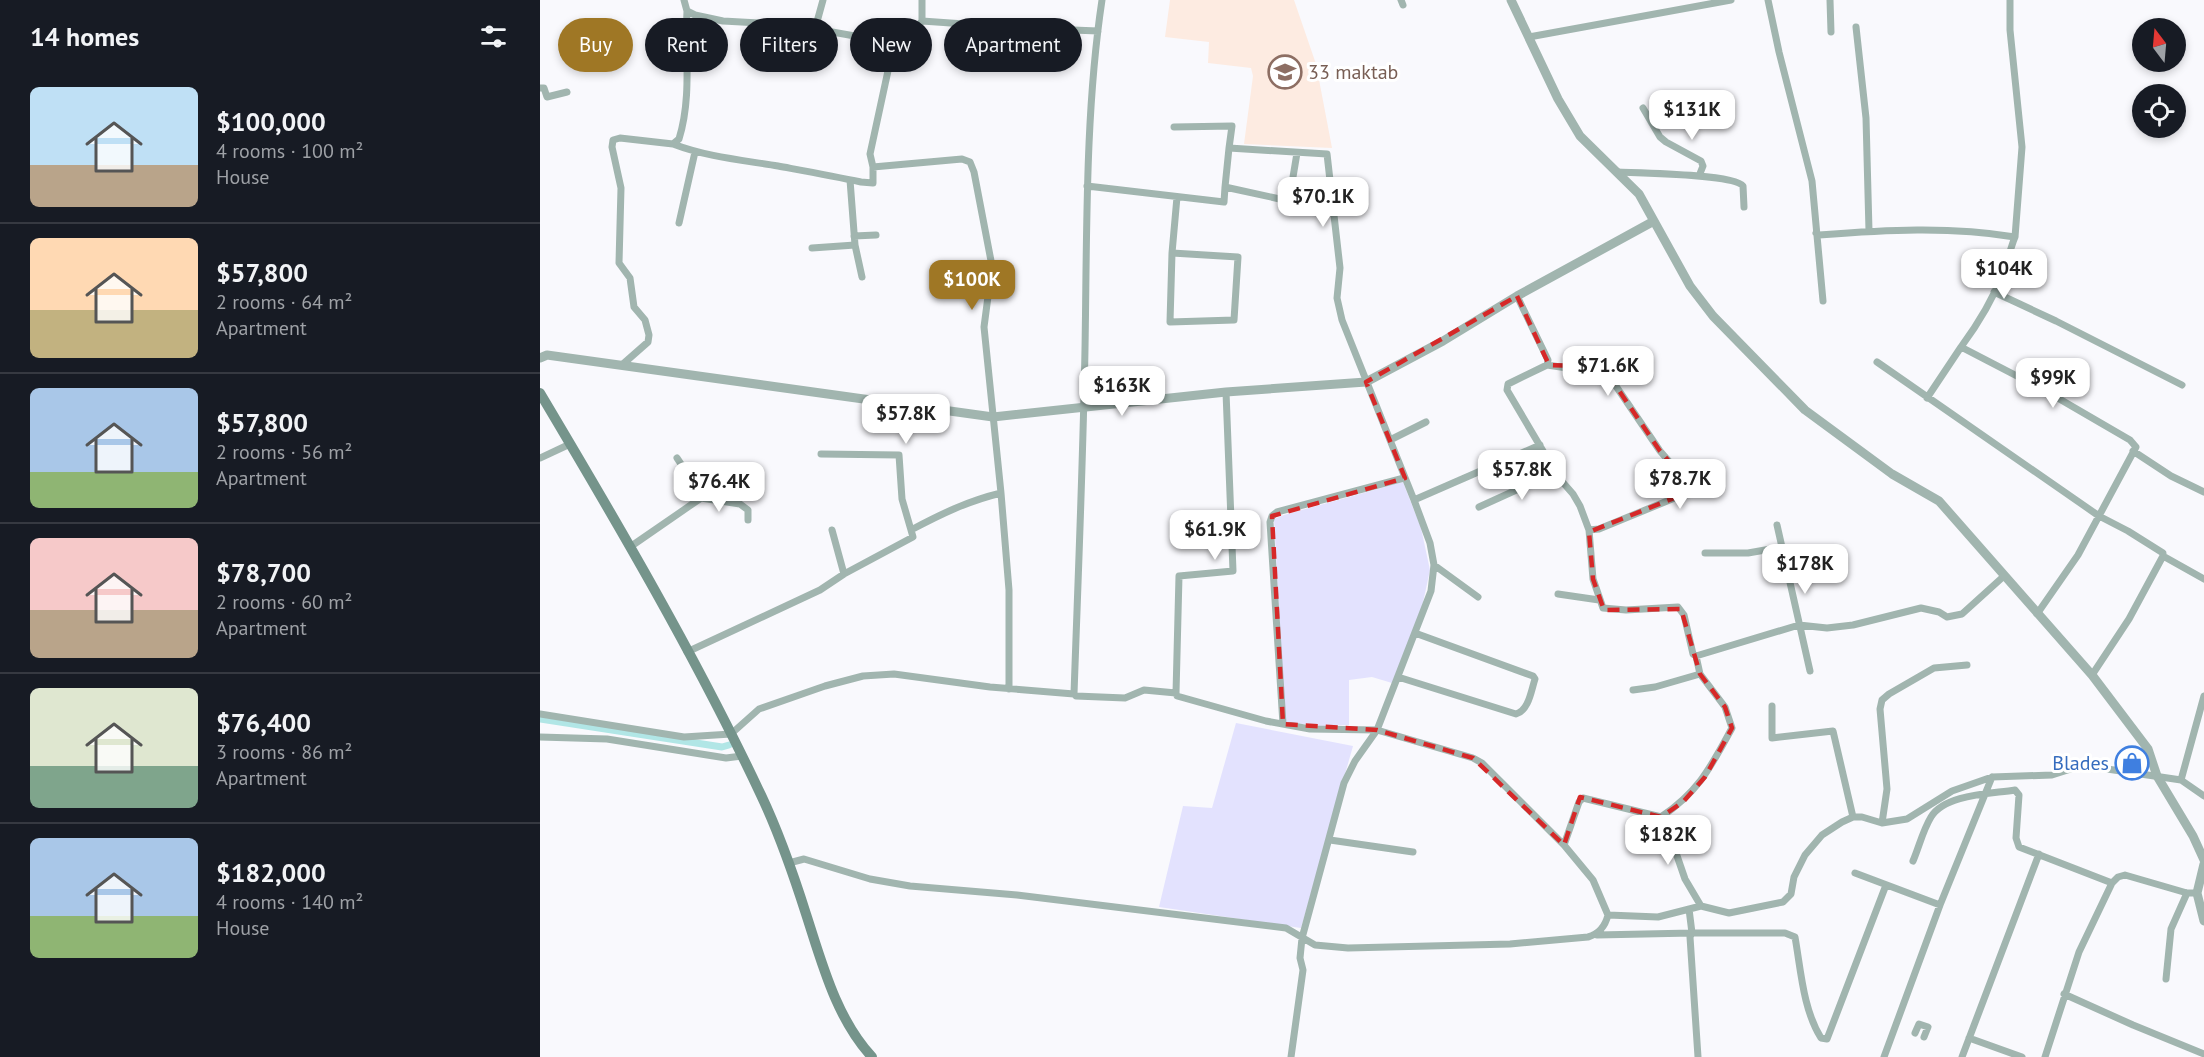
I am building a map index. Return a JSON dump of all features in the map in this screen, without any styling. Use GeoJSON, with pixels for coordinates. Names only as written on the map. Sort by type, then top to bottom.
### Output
{"type":"FeatureCollection","features":[{"type":"Feature","properties":{"kind":"main road"},"geometry":{"type":"LineString","coordinates":[[540,393],[630,547],[742,756],[789,862],[834,993],[851,1028],[872,1057]]}},
{"type":"Feature","properties":{"kind":"street"},"geometry":{"type":"LineString","coordinates":[[672,144],[679,139],[681,131],[688,75],[687,11],[684,0]]}},
{"type":"Feature","properties":{"kind":"street"},"geometry":{"type":"LineString","coordinates":[[817,18],[823,0]]}},
{"type":"Feature","properties":{"kind":"street"},"geometry":{"type":"LineString","coordinates":[[922,0],[922,18]]}},
{"type":"Feature","properties":{"kind":"street"},"geometry":{"type":"LineString","coordinates":[[1074,694],[1084,406],[1088,186],[1102,0]]}},
{"type":"Feature","properties":{"kind":"street"},"geometry":{"type":"LineString","coordinates":[[1511,0],[1558,99],[1580,136],[1639,194],[1690,286],[1713,316],[1806,410],[1892,474],[1938,501],[2092,675],[2148,749],[2157,776],[2193,836],[2204,862],[2192,893],[2171,929],[2166,979]]}},
{"type":"Feature","properties":{"kind":"street"},"geometry":{"type":"LineString","coordinates":[[1529,37],[1731,0]]}},
{"type":"Feature","properties":{"kind":"street"},"geometry":{"type":"LineString","coordinates":[[1768,0],[1812,181],[1823,302]]}},
{"type":"Feature","properties":{"kind":"street"},"geometry":{"type":"LineString","coordinates":[[1830,0],[1831,32]]}},
{"type":"Feature","properties":{"kind":"street"},"geometry":{"type":"LineString","coordinates":[[1928,398],[1976,327],[2004,271],[2015,237],[2022,147],[2010,30],[2010,0]]}},
{"type":"Feature","properties":{"kind":"street"},"geometry":{"type":"LineString","coordinates":[[687,11],[723,21],[740,22]]}},
{"type":"Feature","properties":{"kind":"street"},"geometry":{"type":"LineString","coordinates":[[932,22],[1098,31]]}},
{"type":"Feature","properties":{"kind":"street"},"geometry":{"type":"LineString","coordinates":[[1856,27],[1866,118],[1869,231]]}},
{"type":"Feature","properties":{"kind":"street"},"geometry":{"type":"LineString","coordinates":[[623,364],[648,342],[649,335],[645,320],[634,307],[630,278],[619,263],[621,188],[612,147],[613,140],[620,138],[672,144],[695,152],[743,162],[873,183],[870,154],[888,72]]}},
{"type":"Feature","properties":{"kind":"street"},"geometry":{"type":"LineString","coordinates":[[540,87],[544,88],[547,97],[567,92]]}},
{"type":"Feature","properties":{"kind":"street"},"geometry":{"type":"LineString","coordinates":[[1643,108],[1660,137],[1701,161],[1703,166],[1699,176]]}},
{"type":"Feature","properties":{"kind":"street"},"geometry":{"type":"LineString","coordinates":[[1088,186],[1224,202],[1232,126],[1174,127]]}},
{"type":"Feature","properties":{"kind":"street"},"geometry":{"type":"LineString","coordinates":[[1229,148],[1327,154],[1340,268],[1338,298],[1342,320],[1414,500],[1430,543],[1434,565],[1431,591],[1377,730],[1355,761],[1344,783],[1302,938],[1300,958],[1303,970],[1291,1057]]}},
{"type":"Feature","properties":{"kind":"street"},"geometry":{"type":"LineString","coordinates":[[679,223],[695,152]]}},
{"type":"Feature","properties":{"kind":"street"},"geometry":{"type":"LineString","coordinates":[[1226,187],[1289,201],[1297,153]]}},
{"type":"Feature","properties":{"kind":"street"},"geometry":{"type":"LineString","coordinates":[[873,167],[963,159],[970,162],[974,172],[992,266],[984,327],[1009,590],[1009,689]]}},
{"type":"Feature","properties":{"kind":"street"},"geometry":{"type":"LineString","coordinates":[[1617,172],[1699,176],[1742,183],[1744,207]]}},
{"type":"Feature","properties":{"kind":"street"},"geometry":{"type":"LineString","coordinates":[[850,180],[855,245],[862,277]]}},
{"type":"Feature","properties":{"kind":"street"},"geometry":{"type":"LineString","coordinates":[[1172,253],[1238,257],[1234,320],[1170,322],[1172,253],[1178,197]]}},
{"type":"Feature","properties":{"kind":"street"},"geometry":{"type":"LineString","coordinates":[[540,358],[547,355],[623,364],[993,417],[1226,392],[1366,382],[1443,342],[1517,296],[1654,220]]}},
{"type":"Feature","properties":{"kind":"street"},"geometry":{"type":"LineString","coordinates":[[1816,233],[1819,235],[1869,231],[1971,231],[2015,237]]}},
{"type":"Feature","properties":{"kind":"street"},"geometry":{"type":"LineString","coordinates":[[854,236],[876,235]]}},
{"type":"Feature","properties":{"kind":"street"},"geometry":{"type":"LineString","coordinates":[[812,248],[855,245]]}},
{"type":"Feature","properties":{"kind":"street"},"geometry":{"type":"LineString","coordinates":[[1994,292],[2182,385]]}},
{"type":"Feature","properties":{"kind":"street"},"geometry":{"type":"LineString","coordinates":[[1517,296],[1547,356],[1547,364]]}},
{"type":"Feature","properties":{"kind":"street"},"geometry":{"type":"LineString","coordinates":[[1961,347],[2044,390],[2130,440],[2136,447],[2078,555],[2037,614]]}},
{"type":"Feature","properties":{"kind":"street"},"geometry":{"type":"LineString","coordinates":[[1876,362],[2099,516],[2159,549],[2163,556],[2204,579]]}},
{"type":"Feature","properties":{"kind":"street"},"geometry":{"type":"LineString","coordinates":[[1564,844],[1579,802],[1583,798],[1661,817],[1683,802],[1704,777],[1732,728],[1725,707],[1700,674],[1684,615],[1678,607],[1607,610],[1603,608],[1593,579],[1589,530],[1574,494],[1556,472],[1507,386],[1547,364],[1574,369],[1603,367],[1660,451],[1694,490],[1599,529],[1589,530]]}},
{"type":"Feature","properties":{"kind":"street"},"geometry":{"type":"LineString","coordinates":[[1176,693],[1179,576],[1233,572],[1226,392]]}},
{"type":"Feature","properties":{"kind":"street"},"geometry":{"type":"LineString","coordinates":[[1390,440],[1426,422]]}},
{"type":"Feature","properties":{"kind":"street"},"geometry":{"type":"LineString","coordinates":[[540,458],[570,444]]}},
{"type":"Feature","properties":{"kind":"street"},"geometry":{"type":"LineString","coordinates":[[1414,500],[1540,445]]}},
{"type":"Feature","properties":{"kind":"street"},"geometry":{"type":"LineString","coordinates":[[2133,452],[2171,477],[2204,492]]}},
{"type":"Feature","properties":{"kind":"street"},"geometry":{"type":"LineString","coordinates":[[687,652],[820,590],[844,574],[914,537],[902,499],[899,455],[821,454]]}},
{"type":"Feature","properties":{"kind":"street"},"geometry":{"type":"LineString","coordinates":[[677,458],[701,494],[701,498]]}},
{"type":"Feature","properties":{"kind":"street"},"geometry":{"type":"LineString","coordinates":[[1479,507],[1556,472]]}},
{"type":"Feature","properties":{"kind":"street"},"geometry":{"type":"LineString","coordinates":[[1283,724],[1270,522],[1272,516],[1277,512],[1404,478]]}},
{"type":"Feature","properties":{"kind":"street"},"geometry":{"type":"LineString","coordinates":[[911,530],[939,514],[970,501],[1001,493]]}},
{"type":"Feature","properties":{"kind":"street"},"geometry":{"type":"LineString","coordinates":[[630,547],[701,498],[740,504],[748,510],[748,520]]}},
{"type":"Feature","properties":{"kind":"street"},"geometry":{"type":"LineString","coordinates":[[1777,525],[1810,671]]}},
{"type":"Feature","properties":{"kind":"street"},"geometry":{"type":"LineString","coordinates":[[832,530],[844,574]]}},
{"type":"Feature","properties":{"kind":"street"},"geometry":{"type":"LineString","coordinates":[[1705,553],[1748,553],[1782,547]]}},
{"type":"Feature","properties":{"kind":"street"},"geometry":{"type":"LineString","coordinates":[[2092,675],[2129,619],[2163,556]]}},
{"type":"Feature","properties":{"kind":"street"},"geometry":{"type":"LineString","coordinates":[[1434,565],[1478,597]]}},
{"type":"Feature","properties":{"kind":"street"},"geometry":{"type":"LineString","coordinates":[[1696,656],[1799,625],[1827,628],[1853,626],[1921,608],[1939,612],[1947,617],[1962,614],[2004,576]]}},
{"type":"Feature","properties":{"kind":"street"},"geometry":{"type":"LineString","coordinates":[[1558,594],[1599,600]]}},
{"type":"Feature","properties":{"kind":"street"},"geometry":{"type":"LineString","coordinates":[[1398,677],[1516,714],[1526,708],[1535,679],[1533,676],[1415,633]]}},
{"type":"Feature","properties":{"kind":"street"},"geometry":{"type":"LineString","coordinates":[[1882,823],[1887,789],[1880,709],[1882,700],[1934,668],[1967,665]]}},
{"type":"Feature","properties":{"kind":"street"},"geometry":{"type":"LineString","coordinates":[[540,714],[684,737],[731,735],[759,709],[825,686],[863,676],[894,674],[1076,696],[1125,698],[1144,690],[1176,693],[1177,696],[1266,722],[1310,729],[1377,730],[1464,754],[1482,763],[1564,844],[1593,880],[1608,915],[1606,923],[1597,934]]}},
{"type":"Feature","properties":{"kind":"street"},"geometry":{"type":"LineString","coordinates":[[1633,690],[1654,687],[1700,674]]}},
{"type":"Feature","properties":{"kind":"street"},"geometry":{"type":"LineString","coordinates":[[2181,780],[2204,696]]}},
{"type":"Feature","properties":{"kind":"street"},"geometry":{"type":"LineString","coordinates":[[1772,706],[1772,738],[1833,731],[1853,817]]}},
{"type":"Feature","properties":{"kind":"street"},"geometry":{"type":"LineString","coordinates":[[540,737],[607,739],[726,758],[742,756]]}},
{"type":"Feature","properties":{"kind":"street"},"geometry":{"type":"LineString","coordinates":[[1608,915],[1658,917],[1701,906],[1729,913],[1783,902],[1791,894],[1794,878],[1805,855],[1822,835],[1842,822],[1862,816],[1882,823],[1907,819],[1952,790],[1992,777],[2052,775],[2087,766],[2181,780],[2204,796]]}},
{"type":"Feature","properties":{"kind":"street"},"geometry":{"type":"LineString","coordinates":[[1884,1057],[1940,904],[1992,777]]}},
{"type":"Feature","properties":{"kind":"street"},"geometry":{"type":"LineString","coordinates":[[1913,861],[1932,816],[1948,803],[1964,797],[2017,792],[2019,795],[2016,843],[2019,847],[2112,883]]}},
{"type":"Feature","properties":{"kind":"street"},"geometry":{"type":"LineString","coordinates":[[1661,817],[1666,842],[1675,850],[1685,879],[1701,906]]}},
{"type":"Feature","properties":{"kind":"street"},"geometry":{"type":"LineString","coordinates":[[1330,840],[1413,852]]}},
{"type":"Feature","properties":{"kind":"street"},"geometry":{"type":"LineString","coordinates":[[1962,1057],[2039,854]]}},
{"type":"Feature","properties":{"kind":"street"},"geometry":{"type":"LineString","coordinates":[[789,862],[804,859],[870,879],[910,886],[1017,895],[1286,928],[1315,945],[1348,948],[1510,944],[1588,937],[1597,934],[1785,933],[1795,937],[1805,996],[1817,1031],[1821,1038],[1827,1039],[1886,885]]}},
{"type":"Feature","properties":{"kind":"street"},"geometry":{"type":"LineString","coordinates":[[1855,873],[1940,904]]}},
{"type":"Feature","properties":{"kind":"street"},"geometry":{"type":"LineString","coordinates":[[2045,1057],[2079,952],[2112,883],[2125,874],[2192,893]]}},
{"type":"Feature","properties":{"kind":"street"},"geometry":{"type":"LineString","coordinates":[[2192,893],[2204,921]]}},
{"type":"Feature","properties":{"kind":"street"},"geometry":{"type":"LineString","coordinates":[[1689,909],[1698,1057]]}},
{"type":"Feature","properties":{"kind":"street"},"geometry":{"type":"LineString","coordinates":[[2064,994],[2204,1054]]}},
{"type":"Feature","properties":{"kind":"street"},"geometry":{"type":"LineString","coordinates":[[1915,1033],[1919,1024],[1928,1027],[1924,1037]]}},
{"type":"Feature","properties":{"kind":"street"},"geometry":{"type":"LineString","coordinates":[[1969,1038],[2022,1057]]}},
{"type":"Feature","properties":{"kind":"highlighted area"},"geometry":{"type":"Polygon","coordinates":[[[1517,296],[1549,365],[1603,367],[1660,451],[1694,490],[1589,532],[1593,579],[1604,610],[1681,609],[1700,674],[1725,707],[1732,728],[1705,777],[1683,802],[1661,817],[1580,797],[1564,845],[1473,758],[1377,730],[1283,724],[1272,516],[1405,478],[1366,382],[1517,296]]]}},
{"type":"Feature","properties":{"kind":"shaded area","name":"33 maktab"},"geometry":{"type":"Polygon","coordinates":[[[1170,0],[1294,0],[1316,64],[1332,148],[1244,144],[1253,76],[1251,68],[1208,63],[1209,42],[1165,37],[1170,0]]]}},
{"type":"Feature","properties":{"kind":"shaded area"},"geometry":{"type":"Polygon","coordinates":[[[1403,482],[1421,528],[1430,570],[1422,607],[1392,683],[1372,677],[1349,680],[1349,725],[1319,726],[1285,722],[1274,519],[1403,482]]]}},
{"type":"Feature","properties":{"kind":"shaded area"},"geometry":{"type":"Polygon","coordinates":[[[1236,723],[1353,746],[1301,928],[1159,907],[1183,806],[1212,808],[1236,723]]]}},
{"type":"Feature","properties":{"kind":"waterway"},"geometry":{"type":"LineString","coordinates":[[540,719],[722,747],[729,745]]}},
{"type":"Feature","properties":{"kind":"place","name":"33 maktab"},"geometry":{"type":"Point","coordinates":[1285,72]}},
{"type":"Feature","properties":{"kind":"place","name":"Blades"},"geometry":{"type":"Point","coordinates":[2132,763]}}]}
